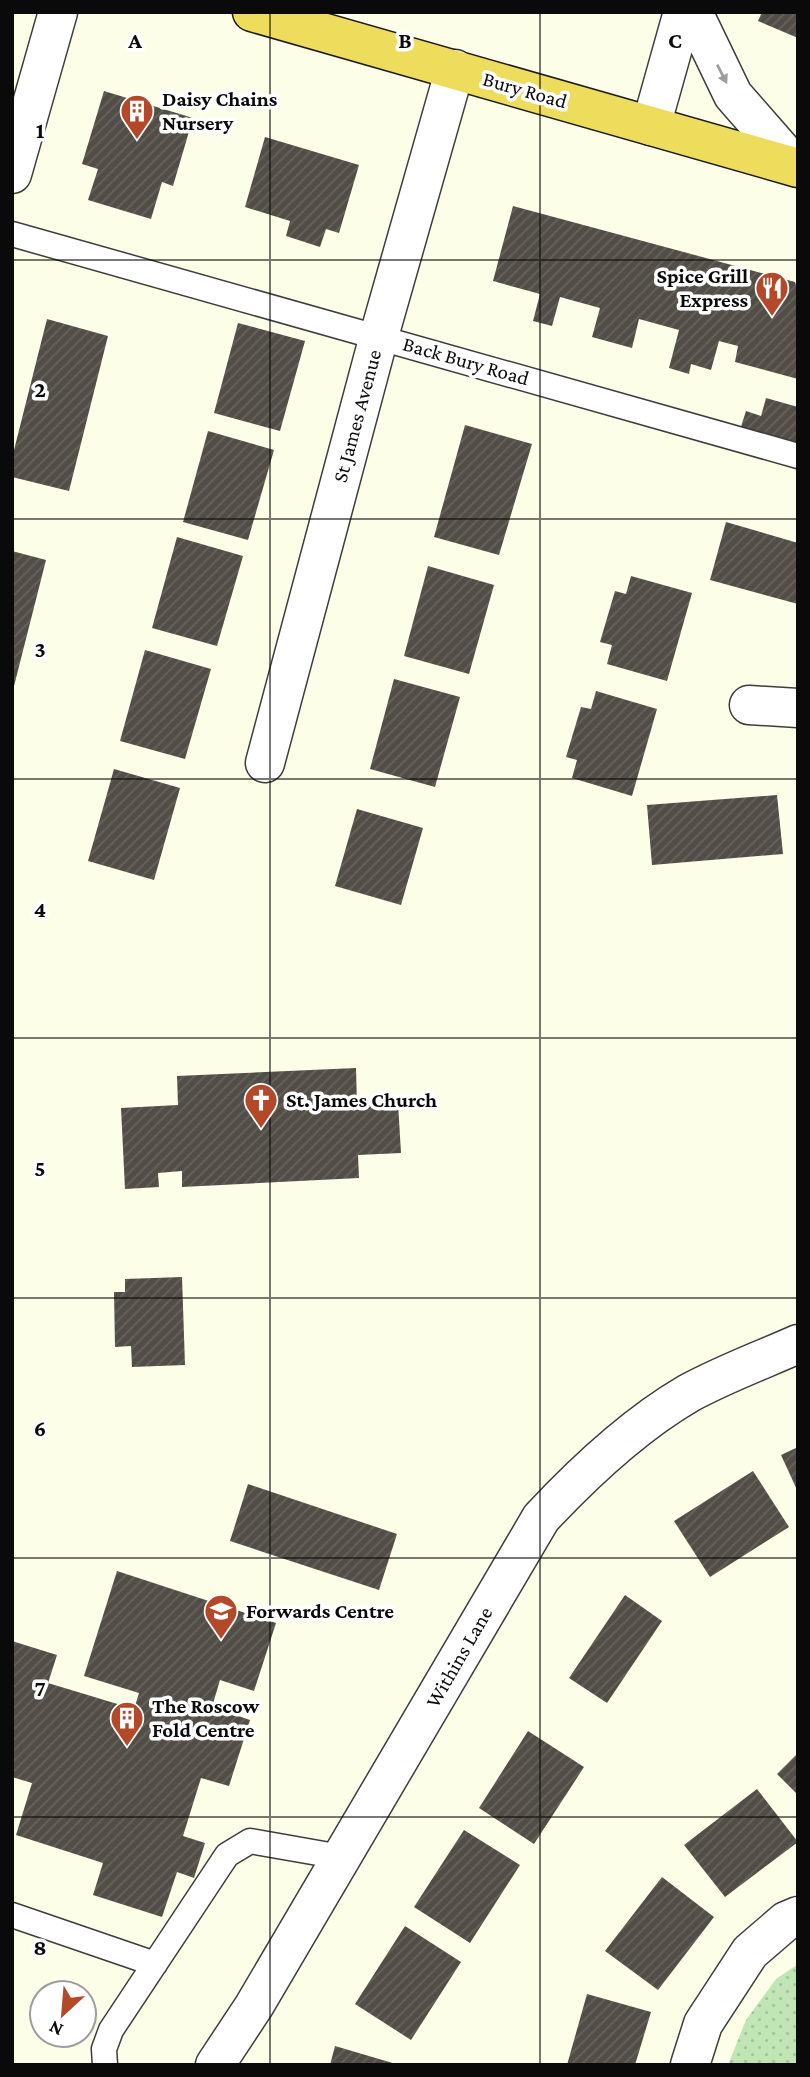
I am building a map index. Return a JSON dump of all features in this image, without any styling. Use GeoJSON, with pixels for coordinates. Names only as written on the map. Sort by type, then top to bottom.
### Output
{"type":"FeatureCollection","features":[{"type":"Feature","properties":{"kind":"highway","name":"Bury Road"},"geometry":{"type":"LineString","coordinates":[[252,12],[797,169]]}},
{"type":"Feature","properties":{"kind":"street"},"geometry":{"type":"LineString","coordinates":[[12,173],[58,12]]}},
{"type":"Feature","properties":{"kind":"street"},"geometry":{"type":"LineString","coordinates":[[651,126],[683,12]]}},
{"type":"Feature","properties":{"kind":"street"},"geometry":{"type":"LineString","coordinates":[[693,12],[733,95],[797,169]]}},
{"type":"Feature","properties":{"kind":"street","name":"St James Avenue"},"geometry":{"type":"LineString","coordinates":[[265,763],[379,336],[455,69]]}},
{"type":"Feature","properties":{"kind":"street"},"geometry":{"type":"LineString","coordinates":[[749,705],[798,708]]}},
{"type":"Feature","properties":{"kind":"street","name":"Withins Lane"},"geometry":{"type":"LineString","coordinates":[[215,2065],[254,2006],[541,1518],[580,1476],[656,1415],[690,1393],[798,1343]]}},
{"type":"Feature","properties":{"kind":"street"},"geometry":{"type":"LineString","coordinates":[[690,2065],[703,2024],[750,1952],[786,1921],[798,1916]]}},
{"type":"Feature","properties":{"kind":"lane","name":"Back Bury Road"},"geometry":{"type":"LineString","coordinates":[[12,234],[798,456]]}},
{"type":"Feature","properties":{"kind":"lane"},"geometry":{"type":"LineString","coordinates":[[106,2065],[104,2049],[111,2030],[227,1855],[250,1841],[341,1857]]}},
{"type":"Feature","properties":{"kind":"lane"},"geometry":{"type":"LineString","coordinates":[[12,1915],[155,1964]]}},
{"type":"Feature","properties":{"kind":"green space"},"geometry":{"type":"Polygon","coordinates":[[[798,1964],[798,2065],[728,2065],[746,2020],[776,1979],[798,1964]]]}},
{"type":"Feature","properties":{"kind":"building"},"geometry":{"type":"Polygon","coordinates":[[[762,12],[798,12],[798,38],[758,21],[762,12]]]}},
{"type":"Feature","properties":{"kind":"building","name":"Daisy Chains Nursery"},"geometry":{"type":"Polygon","coordinates":[[[104,91],[193,118],[173,186],[162,182],[151,219],[88,200],[98,169],[82,164],[104,91]]]}},
{"type":"Feature","properties":{"kind":"building"},"geometry":{"type":"Polygon","coordinates":[[[265,137],[359,165],[339,233],[326,229],[320,247],[286,236],[290,221],[245,207],[265,137]]]}},
{"type":"Feature","properties":{"kind":"building"},"geometry":{"type":"Polygon","coordinates":[[[513,206],[795,282],[798,291],[798,379],[735,362],[738,346],[719,341],[711,370],[691,364],[689,374],[669,368],[679,330],[639,319],[632,348],[592,337],[600,308],[560,297],[552,326],[533,321],[540,294],[493,281],[513,206]]]}},
{"type":"Feature","properties":{"kind":"building"},"geometry":{"type":"Polygon","coordinates":[[[47,319],[108,336],[69,491],[12,477],[12,458],[47,319]]]}},
{"type":"Feature","properties":{"kind":"building"},"geometry":{"type":"Polygon","coordinates":[[[238,323],[305,341],[280,431],[214,413],[238,323]]]}},
{"type":"Feature","properties":{"kind":"building"},"geometry":{"type":"Polygon","coordinates":[[[766,398],[798,407],[798,450],[739,433],[746,411],[761,416],[766,398]]]}},
{"type":"Feature","properties":{"kind":"building"},"geometry":{"type":"Polygon","coordinates":[[[465,425],[532,444],[499,555],[434,537],[465,425]]]}},
{"type":"Feature","properties":{"kind":"building"},"geometry":{"type":"Polygon","coordinates":[[[208,431],[274,450],[248,540],[183,522],[208,431]]]}},
{"type":"Feature","properties":{"kind":"building"},"geometry":{"type":"Polygon","coordinates":[[[726,522],[798,543],[798,604],[710,580],[726,522]]]}},
{"type":"Feature","properties":{"kind":"building"},"geometry":{"type":"Polygon","coordinates":[[[177,537],[243,556],[217,646],[152,628],[177,537]]]}},
{"type":"Feature","properties":{"kind":"building"},"geometry":{"type":"Polygon","coordinates":[[[12,551],[46,560],[13,690],[12,690],[12,551]]]}},
{"type":"Feature","properties":{"kind":"building"},"geometry":{"type":"Polygon","coordinates":[[[428,566],[494,585],[469,674],[404,656],[428,566]]]}},
{"type":"Feature","properties":{"kind":"building"},"geometry":{"type":"Polygon","coordinates":[[[631,576],[692,593],[667,681],[607,664],[612,645],[600,642],[615,591],[626,594],[631,576]]]}},
{"type":"Feature","properties":{"kind":"building"},"geometry":{"type":"Polygon","coordinates":[[[145,650],[211,669],[185,759],[120,741],[145,650]]]}},
{"type":"Feature","properties":{"kind":"building"},"geometry":{"type":"Polygon","coordinates":[[[394,679],[460,697],[435,787],[370,769],[394,679]]]}},
{"type":"Feature","properties":{"kind":"building"},"geometry":{"type":"Polygon","coordinates":[[[596,691],[657,709],[632,796],[572,778],[577,760],[566,757],[581,707],[591,709],[596,691]]]}},
{"type":"Feature","properties":{"kind":"building"},"geometry":{"type":"Polygon","coordinates":[[[114,769],[180,788],[154,880],[88,861],[114,769]]]}},
{"type":"Feature","properties":{"kind":"building"},"geometry":{"type":"Polygon","coordinates":[[[777,795],[783,854],[652,865],[647,805],[777,795]]]}},
{"type":"Feature","properties":{"kind":"building"},"geometry":{"type":"Polygon","coordinates":[[[357,809],[423,828],[401,905],[335,886],[357,809]]]}},
{"type":"Feature","properties":{"kind":"building","name":"St. James Church"},"geometry":{"type":"Polygon","coordinates":[[[356,1068],[357,1104],[398,1103],[401,1153],[358,1155],[359,1178],[182,1187],[182,1171],[158,1173],[159,1187],[125,1189],[121,1108],[178,1105],[177,1076],[356,1068]]]}},
{"type":"Feature","properties":{"kind":"building"},"geometry":{"type":"Polygon","coordinates":[[[182,1277],[185,1365],[132,1367],[131,1346],[115,1347],[114,1292],[125,1292],[125,1279],[182,1277]]]}},
{"type":"Feature","properties":{"kind":"building"},"geometry":{"type":"Polygon","coordinates":[[[798,1447],[798,1492],[781,1455],[798,1447]]]}},
{"type":"Feature","properties":{"kind":"building"},"geometry":{"type":"Polygon","coordinates":[[[753,1471],[789,1527],[710,1577],[674,1521],[753,1471]]]}},
{"type":"Feature","properties":{"kind":"building"},"geometry":{"type":"Polygon","coordinates":[[[248,1484],[397,1534],[379,1590],[230,1541],[248,1484]]]}},
{"type":"Feature","properties":{"kind":"building","name":"The Roscow Fold Centre"},"geometry":{"type":"Polygon","coordinates":[[[117,1571],[276,1623],[254,1691],[220,1680],[212,1707],[250,1720],[229,1786],[201,1778],[183,1836],[205,1843],[194,1878],[177,1872],[162,1917],[93,1895],[103,1863],[16,1835],[32,1783],[12,1777],[12,1641],[57,1655],[48,1683],[134,1709],[139,1693],[84,1676],[117,1571]]]}},
{"type":"Feature","properties":{"kind":"building"},"geometry":{"type":"Polygon","coordinates":[[[625,1595],[662,1621],[607,1703],[569,1678],[625,1595]]]}},
{"type":"Feature","properties":{"kind":"building"},"geometry":{"type":"Polygon","coordinates":[[[528,1731],[584,1767],[534,1844],[479,1808],[528,1731]]]}},
{"type":"Feature","properties":{"kind":"building"},"geometry":{"type":"Polygon","coordinates":[[[798,1753],[798,1795],[777,1774],[798,1753]]]}},
{"type":"Feature","properties":{"kind":"building"},"geometry":{"type":"Polygon","coordinates":[[[757,1789],[798,1842],[725,1897],[684,1845],[757,1789]]]}},
{"type":"Feature","properties":{"kind":"building"},"geometry":{"type":"Polygon","coordinates":[[[464,1830],[520,1865],[470,1943],[414,1907],[464,1830]]]}},
{"type":"Feature","properties":{"kind":"building"},"geometry":{"type":"Polygon","coordinates":[[[662,1877],[714,1917],[658,1990],[605,1951],[662,1877]]]}},
{"type":"Feature","properties":{"kind":"building"},"geometry":{"type":"Polygon","coordinates":[[[405,1926],[461,1962],[411,2040],[355,2004],[405,1926]]]}},
{"type":"Feature","properties":{"kind":"building"},"geometry":{"type":"Polygon","coordinates":[[[587,1994],[651,2012],[635,2065],[567,2065],[587,1994]]]}},
{"type":"Feature","properties":{"kind":"building"},"geometry":{"type":"Polygon","coordinates":[[[335,2046],[396,2064],[396,2065],[330,2065],[335,2046]]]}},
{"type":"Feature","properties":{"kind":"place","name":"Daisy Chains Nursery"},"geometry":{"type":"Point","coordinates":[137,141]}},
{"type":"Feature","properties":{"kind":"place","name":"Spice Grill Express"},"geometry":{"type":"Point","coordinates":[772,318]}},
{"type":"Feature","properties":{"kind":"place","name":"St. James Church"},"geometry":{"type":"Point","coordinates":[261,1130]}},
{"type":"Feature","properties":{"kind":"place","name":"Forwards Centre"},"geometry":{"type":"Point","coordinates":[221,1641]}},
{"type":"Feature","properties":{"kind":"place","name":"The Roscow Fold Centre"},"geometry":{"type":"Point","coordinates":[127,1748]}}]}
